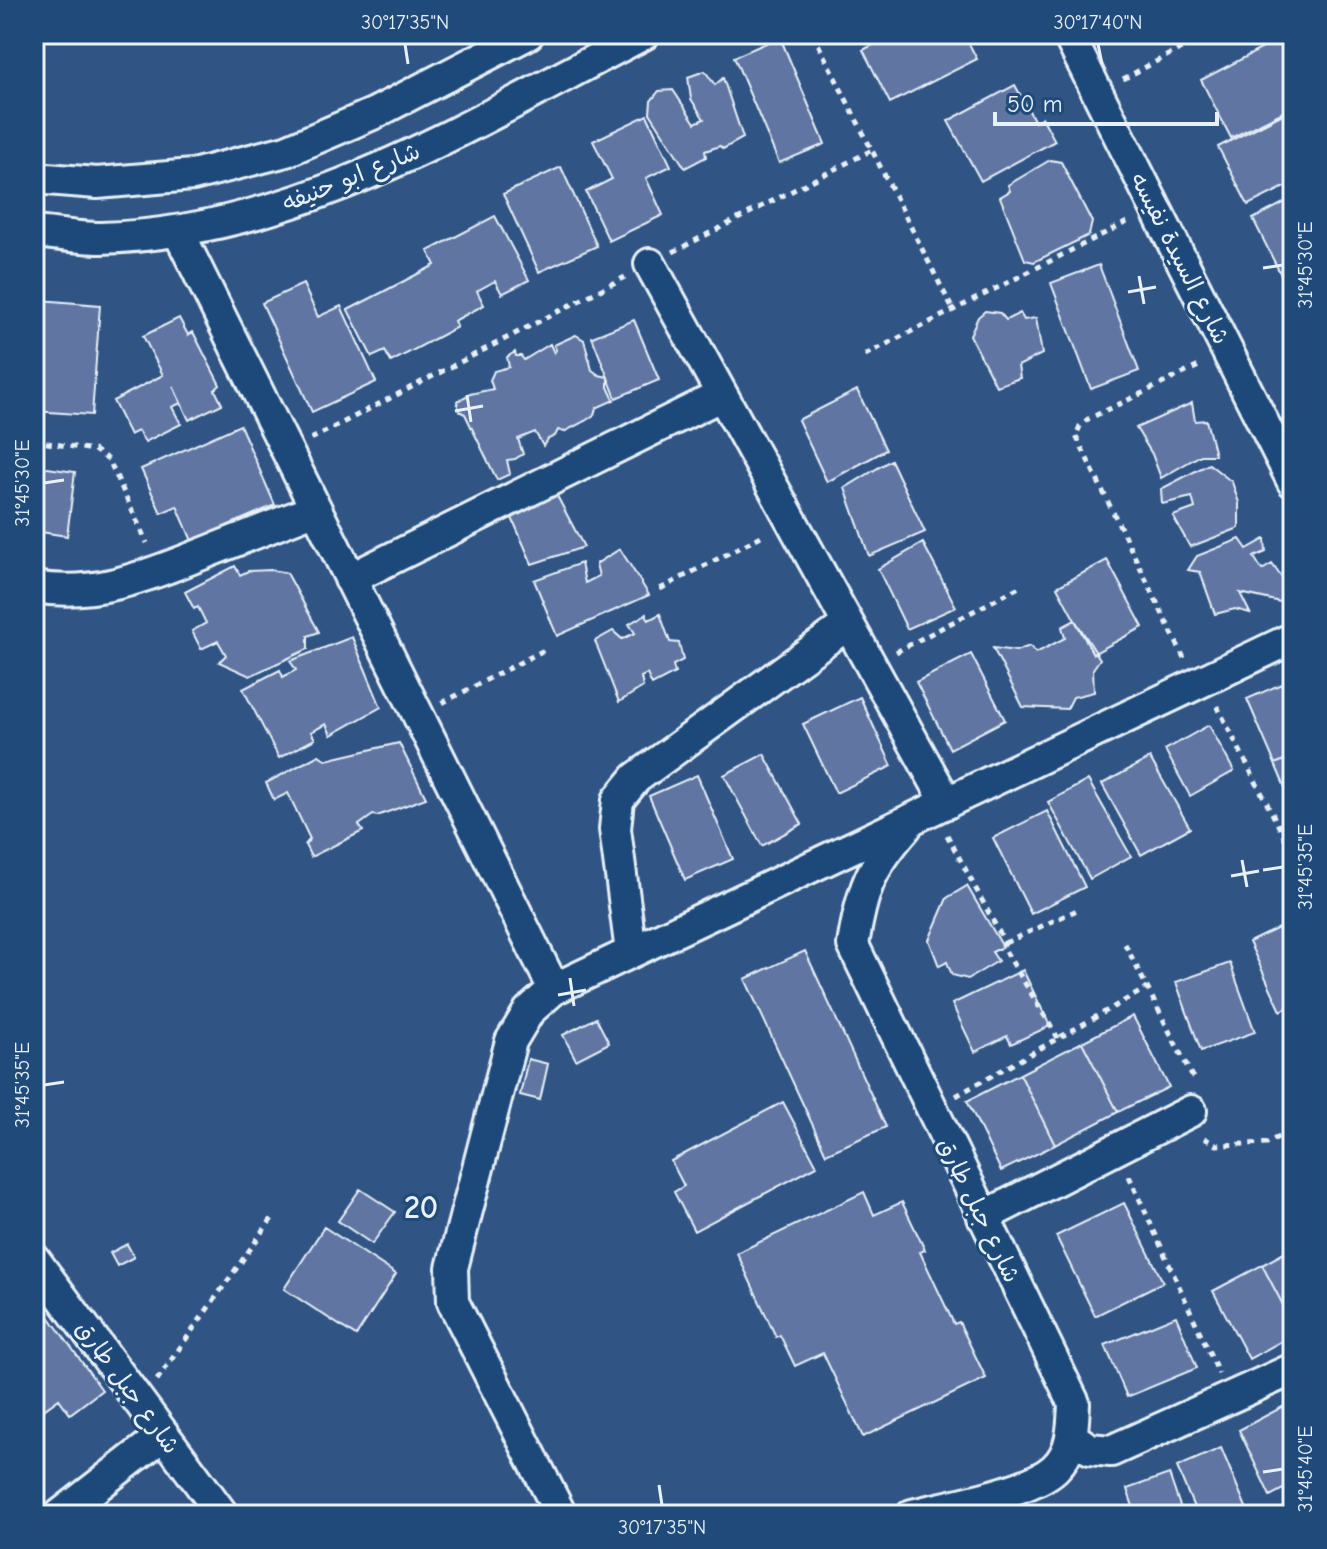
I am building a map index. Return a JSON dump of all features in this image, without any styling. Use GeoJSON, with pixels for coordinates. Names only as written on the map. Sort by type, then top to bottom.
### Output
{"type":"FeatureCollection","features":[{"type":"Feature","properties":{"kind":"street","name":"شارع ابو حنيفه"},"geometry":{"type":"LineString","coordinates":[[34,178],[97,183],[193,175],[286,151],[375,113],[528,34]]}},
{"type":"Feature","properties":{"kind":"street","name":"شارع ابو حنيفه"},"geometry":{"type":"LineString","coordinates":[[34,232],[99,238],[178,231],[288,206],[393,163],[644,34]]}},
{"type":"Feature","properties":{"kind":"street","name":"شارع السيدة نفيسه"},"geometry":{"type":"LineString","coordinates":[[1068,34],[1293,482]]}},
{"type":"Feature","properties":{"kind":"street"},"geometry":{"type":"LineString","coordinates":[[178,231],[554,989]]}},
{"type":"Feature","properties":{"kind":"street"},"geometry":{"type":"LineString","coordinates":[[650,264],[871,665],[931,811]]}},
{"type":"Feature","properties":{"kind":"street"},"geometry":{"type":"LineString","coordinates":[[350,579],[722,395]]}},
{"type":"Feature","properties":{"kind":"street"},"geometry":{"type":"LineString","coordinates":[[34,587],[61,592],[95,590],[128,583],[316,509]]}},
{"type":"Feature","properties":{"kind":"street"},"geometry":{"type":"LineString","coordinates":[[631,952],[615,829],[618,800],[636,778],[848,624]]}},
{"type":"Feature","properties":{"kind":"street"},"geometry":{"type":"LineString","coordinates":[[561,1515],[453,1302],[452,1268],[511,1041],[529,1011],[554,989],[1293,638]]}},
{"type":"Feature","properties":{"kind":"street","name":"شارع جبل طارق"},"geometry":{"type":"LineString","coordinates":[[931,811],[881,855],[861,898],[853,945],[1074,1403],[1073,1438]]}},
{"type":"Feature","properties":{"kind":"street"},"geometry":{"type":"LineString","coordinates":[[983,1217],[1182,1116]]}},
{"type":"Feature","properties":{"kind":"street","name":"شارع جبل طارق"},"geometry":{"type":"LineString","coordinates":[[34,1259],[223,1515]]}},
{"type":"Feature","properties":{"kind":"street"},"geometry":{"type":"LineString","coordinates":[[912,1515],[956,1509],[1026,1485],[1056,1468],[1073,1438],[1090,1449],[1111,1451],[1230,1398],[1291,1376]]}},
{"type":"Feature","properties":{"kind":"street"},"geometry":{"type":"LineString","coordinates":[[60,1515],[163,1435]]}},
{"type":"Feature","properties":{"kind":"path"},"geometry":{"type":"LineString","coordinates":[[813,34],[953,310]]}},
{"type":"Feature","properties":{"kind":"path"},"geometry":{"type":"LineString","coordinates":[[1097,92],[1208,34]]}},
{"type":"Feature","properties":{"kind":"path"},"geometry":{"type":"LineString","coordinates":[[287,451],[872,150]]}},
{"type":"Feature","properties":{"kind":"path"},"geometry":{"type":"LineString","coordinates":[[865,355],[1155,208]]}},
{"type":"Feature","properties":{"kind":"path"},"geometry":{"type":"LineString","coordinates":[[1228,352],[1088,419],[1080,426],[1076,436],[1200,682],[1293,854]]}},
{"type":"Feature","properties":{"kind":"path"},"geometry":{"type":"LineString","coordinates":[[34,441],[94,450],[109,460],[160,571]]}},
{"type":"Feature","properties":{"kind":"path"},"geometry":{"type":"LineString","coordinates":[[660,589],[791,520]]}},
{"type":"Feature","properties":{"kind":"path"},"geometry":{"type":"LineString","coordinates":[[871,665],[1023,585]]}},
{"type":"Feature","properties":{"kind":"path"},"geometry":{"type":"LineString","coordinates":[[418,715],[548,648]]}},
{"type":"Feature","properties":{"kind":"path"},"geometry":{"type":"LineString","coordinates":[[931,811],[1005,943],[1003,947],[1058,1038]]}},
{"type":"Feature","properties":{"kind":"path"},"geometry":{"type":"LineString","coordinates":[[1005,943],[1079,909]]}},
{"type":"Feature","properties":{"kind":"path"},"geometry":{"type":"LineString","coordinates":[[1125,944],[1194,1078],[1199,1095],[1182,1116],[1217,1145],[1267,1143],[1293,1129]]}},
{"type":"Feature","properties":{"kind":"path"},"geometry":{"type":"LineString","coordinates":[[931,1110],[1147,988]]}},
{"type":"Feature","properties":{"kind":"path"},"geometry":{"type":"LineString","coordinates":[[1117,1149],[1230,1398]]}},
{"type":"Feature","properties":{"kind":"path"},"geometry":{"type":"LineString","coordinates":[[140,1403],[273,1217]]}},
{"type":"Feature","properties":{"kind":"building"},"geometry":{"type":"Polygon","coordinates":[[[894,34],[964,34],[977,59],[890,103],[863,50],[894,34]]]}},
{"type":"Feature","properties":{"kind":"building"},"geometry":{"type":"Polygon","coordinates":[[[1288,35],[1293,44],[1293,107],[1231,138],[1201,80],[1288,35]]]}},
{"type":"Feature","properties":{"kind":"building"},"geometry":{"type":"Polygon","coordinates":[[[780,37],[825,144],[779,163],[734,57],[780,37]]]}},
{"type":"Feature","properties":{"kind":"building"},"geometry":{"type":"Polygon","coordinates":[[[705,71],[715,85],[723,78],[743,138],[723,149],[720,146],[705,151],[706,157],[685,168],[650,113],[651,101],[659,91],[673,90],[695,123],[704,119],[691,99],[688,77],[705,71]]]}},
{"type":"Feature","properties":{"kind":"building"},"geometry":{"type":"Polygon","coordinates":[[[1015,85],[1035,122],[1042,117],[1055,141],[981,181],[948,121],[1015,85]]]}},
{"type":"Feature","properties":{"kind":"building"},"geometry":{"type":"Polygon","coordinates":[[[1293,109],[1293,183],[1248,205],[1218,147],[1293,109]]]}},
{"type":"Feature","properties":{"kind":"building"},"geometry":{"type":"Polygon","coordinates":[[[647,115],[671,166],[646,178],[663,215],[609,241],[586,192],[612,179],[593,141],[647,115]]]}},
{"type":"Feature","properties":{"kind":"building"},"geometry":{"type":"Polygon","coordinates":[[[1050,160],[1061,162],[1092,222],[1089,235],[1034,262],[1025,260],[1000,197],[1010,191],[1008,185],[1050,160]]]}},
{"type":"Feature","properties":{"kind":"building"},"geometry":{"type":"Polygon","coordinates":[[[561,167],[597,246],[539,272],[503,194],[561,167]]]}},
{"type":"Feature","properties":{"kind":"building"},"geometry":{"type":"Polygon","coordinates":[[[1293,198],[1293,271],[1282,277],[1253,219],[1293,198]]]}},
{"type":"Feature","properties":{"kind":"building"},"geometry":{"type":"Polygon","coordinates":[[[495,216],[529,280],[502,294],[495,281],[477,291],[484,305],[454,321],[457,327],[391,362],[385,351],[372,357],[348,310],[435,265],[428,251],[495,216]]]}},
{"type":"Feature","properties":{"kind":"building"},"geometry":{"type":"Polygon","coordinates":[[[1099,265],[1139,371],[1091,389],[1051,283],[1099,265]]]}},
{"type":"Feature","properties":{"kind":"building"},"geometry":{"type":"Polygon","coordinates":[[[303,284],[318,317],[341,306],[376,382],[312,412],[262,303],[303,284]]]}},
{"type":"Feature","properties":{"kind":"building"},"geometry":{"type":"Polygon","coordinates":[[[40,300],[100,305],[92,415],[34,411],[40,300]]]}},
{"type":"Feature","properties":{"kind":"building"},"geometry":{"type":"Polygon","coordinates":[[[985,311],[1000,313],[1006,320],[1020,313],[1024,320],[1036,318],[1042,354],[1018,366],[1020,378],[996,386],[970,335],[978,317],[985,311]]]}},
{"type":"Feature","properties":{"kind":"building"},"geometry":{"type":"Polygon","coordinates":[[[179,318],[188,335],[193,332],[220,385],[215,390],[222,404],[189,420],[181,403],[172,407],[181,424],[145,442],[138,431],[130,435],[113,401],[163,375],[143,336],[179,318]]]}},
{"type":"Feature","properties":{"kind":"building"},"geometry":{"type":"Polygon","coordinates":[[[634,320],[659,380],[616,398],[592,337],[634,320]]]}},
{"type":"Feature","properties":{"kind":"building"},"geometry":{"type":"Polygon","coordinates":[[[576,335],[584,340],[592,370],[608,377],[608,387],[614,400],[596,408],[594,415],[585,421],[564,432],[558,430],[543,446],[535,432],[518,439],[523,454],[507,460],[510,474],[497,480],[465,414],[459,411],[457,401],[470,394],[493,389],[490,380],[494,371],[509,367],[507,357],[515,352],[524,360],[550,344],[554,353],[554,345],[576,335]]]}},
{"type":"Feature","properties":{"kind":"building"},"geometry":{"type":"Polygon","coordinates":[[[857,390],[886,450],[827,482],[798,420],[857,390]]]}},
{"type":"Feature","properties":{"kind":"building"},"geometry":{"type":"Polygon","coordinates":[[[1192,403],[1195,421],[1206,420],[1215,455],[1201,455],[1161,478],[1152,454],[1136,428],[1192,403]]]}},
{"type":"Feature","properties":{"kind":"building"},"geometry":{"type":"Polygon","coordinates":[[[240,425],[275,505],[192,541],[177,506],[161,513],[141,469],[240,425]]]}},
{"type":"Feature","properties":{"kind":"building"},"geometry":{"type":"Polygon","coordinates":[[[891,460],[925,532],[869,556],[845,488],[891,460]]]}},
{"type":"Feature","properties":{"kind":"building"},"geometry":{"type":"Polygon","coordinates":[[[1209,464],[1232,482],[1239,503],[1239,528],[1190,547],[1173,516],[1195,508],[1192,497],[1162,504],[1161,489],[1209,464]]]}},
{"type":"Feature","properties":{"kind":"building"},"geometry":{"type":"Polygon","coordinates":[[[34,466],[75,472],[67,536],[34,531],[34,466]]]}},
{"type":"Feature","properties":{"kind":"building"},"geometry":{"type":"Polygon","coordinates":[[[556,494],[584,547],[532,564],[512,518],[556,494]]]}},
{"type":"Feature","properties":{"kind":"building"},"geometry":{"type":"Polygon","coordinates":[[[1240,539],[1247,549],[1265,539],[1266,552],[1254,557],[1262,570],[1272,564],[1290,589],[1285,603],[1240,593],[1250,613],[1235,609],[1215,614],[1200,572],[1188,570],[1197,556],[1240,539]]]}},
{"type":"Feature","properties":{"kind":"building"},"geometry":{"type":"Polygon","coordinates":[[[923,543],[956,607],[907,629],[878,569],[923,543]]]}},
{"type":"Feature","properties":{"kind":"building"},"geometry":{"type":"Polygon","coordinates":[[[620,549],[649,595],[557,636],[534,580],[581,563],[585,583],[599,576],[596,564],[620,549]]]}},
{"type":"Feature","properties":{"kind":"building"},"geometry":{"type":"Polygon","coordinates":[[[1107,560],[1143,627],[1093,654],[1057,587],[1107,560]]]}},
{"type":"Feature","properties":{"kind":"building"},"geometry":{"type":"Polygon","coordinates":[[[235,566],[240,575],[248,571],[287,573],[319,632],[308,636],[308,649],[250,676],[219,662],[226,655],[218,641],[201,649],[192,631],[206,623],[185,592],[235,566]]]}},
{"type":"Feature","properties":{"kind":"building"},"geometry":{"type":"Polygon","coordinates":[[[646,614],[649,620],[660,614],[670,642],[679,643],[683,660],[673,665],[675,673],[652,685],[647,674],[641,677],[643,687],[619,702],[595,641],[613,631],[622,639],[635,633],[629,624],[646,614]]]}},
{"type":"Feature","properties":{"kind":"building"},"geometry":{"type":"Polygon","coordinates":[[[1075,620],[1100,659],[1093,669],[1094,692],[1073,697],[1067,709],[1023,707],[993,648],[1016,651],[1030,646],[1036,653],[1065,638],[1062,627],[1075,620]]]}},
{"type":"Feature","properties":{"kind":"building"},"geometry":{"type":"Polygon","coordinates":[[[352,637],[381,707],[331,735],[326,724],[311,732],[315,739],[279,758],[243,689],[280,670],[283,677],[296,670],[290,661],[352,637]]]}},
{"type":"Feature","properties":{"kind":"building"},"geometry":{"type":"Polygon","coordinates":[[[971,654],[1005,720],[950,749],[916,682],[971,654]]]}},
{"type":"Feature","properties":{"kind":"building"},"geometry":{"type":"Polygon","coordinates":[[[1293,679],[1293,756],[1275,764],[1247,699],[1293,679]]]}},
{"type":"Feature","properties":{"kind":"building"},"geometry":{"type":"Polygon","coordinates":[[[860,697],[892,766],[836,793],[803,724],[860,697]]]}},
{"type":"Feature","properties":{"kind":"building"},"geometry":{"type":"Polygon","coordinates":[[[1209,725],[1234,771],[1190,796],[1165,750],[1209,725]]]}},
{"type":"Feature","properties":{"kind":"building"},"geometry":{"type":"Polygon","coordinates":[[[399,743],[426,798],[373,815],[359,825],[363,831],[311,857],[305,845],[310,839],[288,793],[274,800],[266,783],[319,755],[326,760],[399,743]]]}},
{"type":"Feature","properties":{"kind":"building"},"geometry":{"type":"Polygon","coordinates":[[[764,754],[802,824],[762,846],[724,775],[764,754]]]}},
{"type":"Feature","properties":{"kind":"building"},"geometry":{"type":"Polygon","coordinates":[[[1293,756],[1293,806],[1275,764],[1293,756]]]}},
{"type":"Feature","properties":{"kind":"building"},"geometry":{"type":"Polygon","coordinates":[[[1150,758],[1190,828],[1141,855],[1102,784],[1150,758]]]}},
{"type":"Feature","properties":{"kind":"building"},"geometry":{"type":"Polygon","coordinates":[[[697,775],[733,859],[685,880],[649,796],[697,775]]]}},
{"type":"Feature","properties":{"kind":"building"},"geometry":{"type":"Polygon","coordinates":[[[1088,780],[1131,856],[1090,879],[1048,802],[1088,780]]]}},
{"type":"Feature","properties":{"kind":"building"},"geometry":{"type":"Polygon","coordinates":[[[1047,811],[1085,887],[1031,914],[993,838],[1047,811]]]}},
{"type":"Feature","properties":{"kind":"building"},"geometry":{"type":"Polygon","coordinates":[[[967,886],[1003,947],[992,952],[998,961],[968,979],[952,975],[947,962],[939,966],[929,940],[947,898],[967,886]]]}},
{"type":"Feature","properties":{"kind":"building"},"geometry":{"type":"Polygon","coordinates":[[[1293,921],[1293,1005],[1281,1011],[1249,942],[1293,921]]]}},
{"type":"Feature","properties":{"kind":"building"},"geometry":{"type":"Polygon","coordinates":[[[805,951],[886,1127],[826,1154],[745,979],[805,951]]]}},
{"type":"Feature","properties":{"kind":"building"},"geometry":{"type":"Polygon","coordinates":[[[1230,963],[1255,1032],[1201,1051],[1176,982],[1230,963]]]}},
{"type":"Feature","properties":{"kind":"building"},"geometry":{"type":"Polygon","coordinates":[[[1023,970],[1050,1026],[1011,1044],[1007,1036],[975,1052],[952,1004],[1023,970]]]}},
{"type":"Feature","properties":{"kind":"building"},"geometry":{"type":"Polygon","coordinates":[[[1133,1016],[1169,1087],[1118,1112],[1082,1042],[1133,1016]]]}},
{"type":"Feature","properties":{"kind":"building"},"geometry":{"type":"Polygon","coordinates":[[[596,1018],[609,1043],[576,1060],[563,1035],[596,1018]]]}},
{"type":"Feature","properties":{"kind":"building"},"geometry":{"type":"Polygon","coordinates":[[[1082,1042],[1118,1112],[1055,1145],[1020,1074],[1082,1042]]]}},
{"type":"Feature","properties":{"kind":"building"},"geometry":{"type":"Polygon","coordinates":[[[528,1059],[548,1064],[540,1100],[520,1095],[528,1059]]]}},
{"type":"Feature","properties":{"kind":"building"},"geometry":{"type":"Polygon","coordinates":[[[1020,1074],[1055,1145],[1001,1171],[967,1101],[1020,1074]]]}},
{"type":"Feature","properties":{"kind":"building"},"geometry":{"type":"Polygon","coordinates":[[[783,1102],[817,1166],[694,1231],[674,1192],[684,1186],[671,1161],[783,1102]]]}},
{"type":"Feature","properties":{"kind":"building"},"geometry":{"type":"Polygon","coordinates":[[[360,1189],[395,1212],[372,1244],[338,1221],[360,1189]]]}},
{"type":"Feature","properties":{"kind":"building"},"geometry":{"type":"Polygon","coordinates":[[[864,1192],[874,1215],[902,1202],[925,1250],[920,1252],[954,1324],[959,1322],[986,1378],[863,1437],[823,1353],[795,1366],[780,1335],[776,1337],[737,1253],[864,1192]]]}},
{"type":"Feature","properties":{"kind":"building"},"geometry":{"type":"Polygon","coordinates":[[[1124,1203],[1163,1282],[1095,1316],[1056,1236],[1124,1203]]]}},
{"type":"Feature","properties":{"kind":"building"},"geometry":{"type":"Polygon","coordinates":[[[324,1227],[396,1274],[356,1336],[284,1289],[324,1227]]]}},
{"type":"Feature","properties":{"kind":"building"},"geometry":{"type":"Polygon","coordinates":[[[127,1244],[134,1257],[117,1266],[110,1253],[127,1244]]]}},
{"type":"Feature","properties":{"kind":"building"},"geometry":{"type":"Polygon","coordinates":[[[1293,1248],[1293,1324],[1262,1265],[1293,1248]]]}},
{"type":"Feature","properties":{"kind":"building"},"geometry":{"type":"Polygon","coordinates":[[[1262,1265],[1293,1324],[1293,1335],[1249,1359],[1213,1291],[1262,1265]]]}},
{"type":"Feature","properties":{"kind":"building"},"geometry":{"type":"Polygon","coordinates":[[[45,1311],[102,1390],[70,1414],[59,1399],[34,1417],[34,1319],[45,1311]]]}},
{"type":"Feature","properties":{"kind":"building"},"geometry":{"type":"Polygon","coordinates":[[[1176,1316],[1197,1368],[1127,1397],[1105,1345],[1176,1316]]]}},
{"type":"Feature","properties":{"kind":"building"},"geometry":{"type":"Polygon","coordinates":[[[1284,1406],[1293,1423],[1293,1484],[1270,1496],[1239,1430],[1284,1406]]]}},
{"type":"Feature","properties":{"kind":"building"},"geometry":{"type":"Polygon","coordinates":[[[1221,1448],[1248,1512],[1241,1515],[1197,1515],[1177,1467],[1221,1448]]]}},
{"type":"Feature","properties":{"kind":"building"},"geometry":{"type":"Polygon","coordinates":[[[1169,1474],[1183,1515],[1136,1515],[1127,1489],[1169,1474]]]}},
{"type":"Feature","properties":{"kind":"district","name":"20"},"geometry":{"type":"Point","coordinates":[421,1207]}}]}
